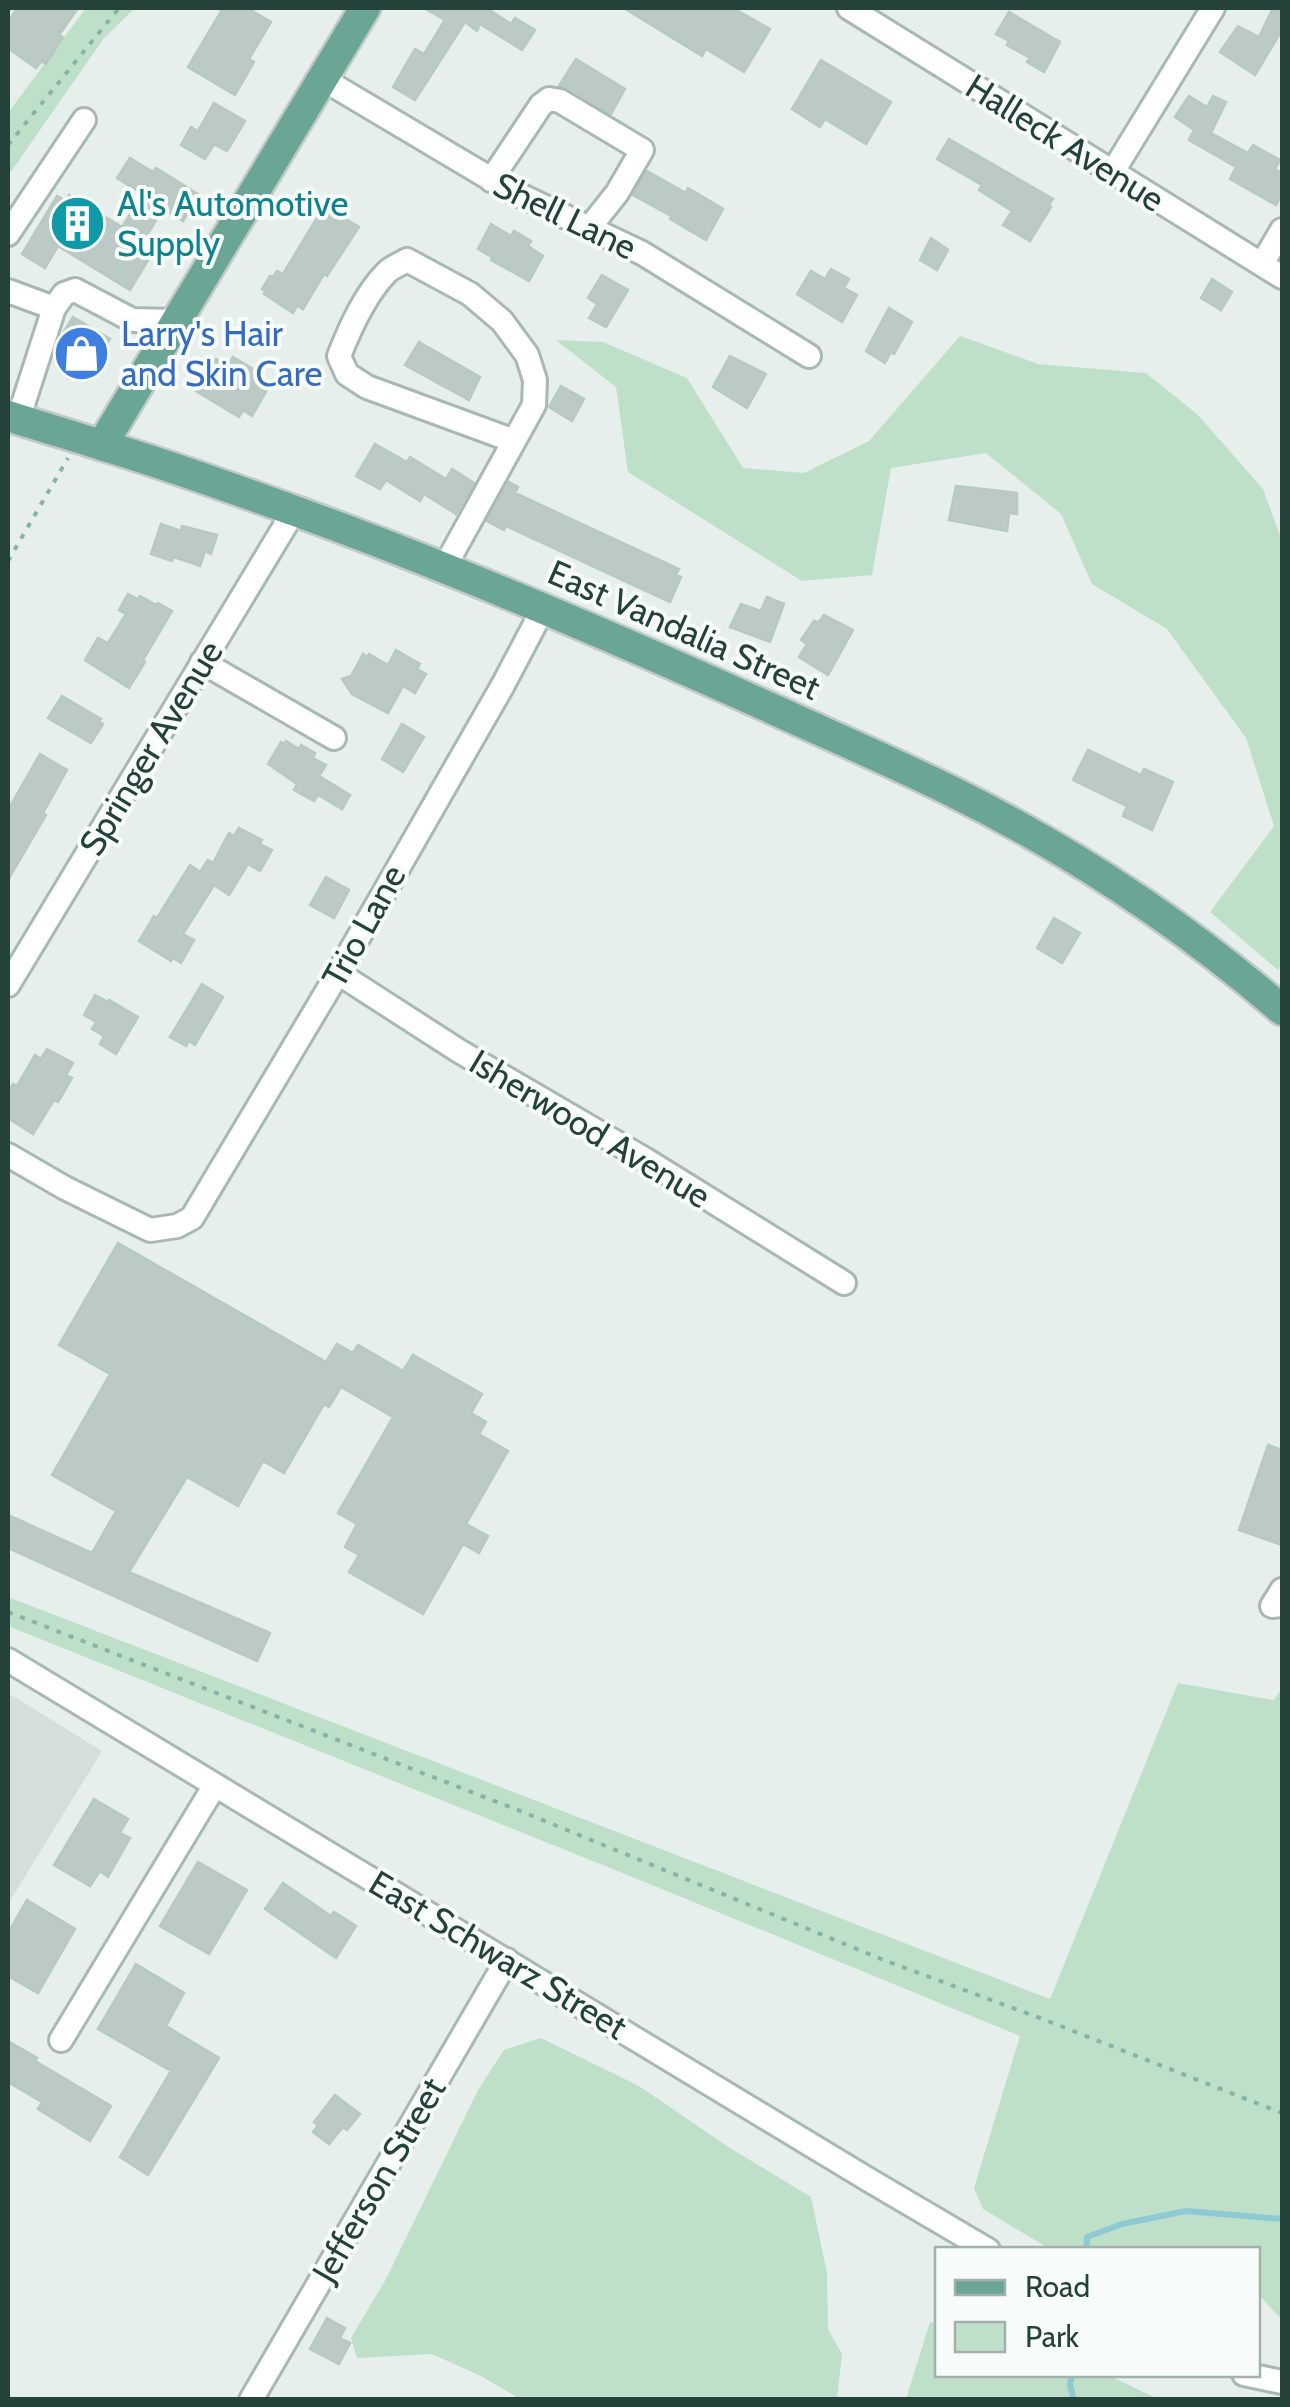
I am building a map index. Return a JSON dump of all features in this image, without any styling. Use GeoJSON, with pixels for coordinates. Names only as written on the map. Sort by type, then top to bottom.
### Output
{"type":"FeatureCollection","features":[{"type":"Feature","properties":{"kind":"main road"},"geometry":{"type":"LineString","coordinates":[[102,445],[365,8]]}},
{"type":"Feature","properties":{"kind":"main road","name":"East Vandalia Street"},"geometry":{"type":"LineString","coordinates":[[13,418],[294,510],[444,568],[742,695],[950,790],[1051,844],[1130,894],[1187,933],[1282,1010]]}},
{"type":"Feature","properties":{"kind":"street","name":"Halleck Avenue"},"geometry":{"type":"LineString","coordinates":[[849,8],[1282,277]]}},
{"type":"Feature","properties":{"kind":"street"},"geometry":{"type":"LineString","coordinates":[[1112,173],[1213,8]]}},
{"type":"Feature","properties":{"kind":"street","name":"Shell Lane"},"geometry":{"type":"LineString","coordinates":[[321,78],[511,192],[642,253],[808,356]]}},
{"type":"Feature","properties":{"kind":"street"},"geometry":{"type":"LineString","coordinates":[[491,180],[541,105],[549,100],[560,101],[642,150],[606,210],[590,227]]}},
{"type":"Feature","properties":{"kind":"street"},"geometry":{"type":"LineString","coordinates":[[8,234],[84,120]]}},
{"type":"Feature","properties":{"kind":"street"},"geometry":{"type":"LineString","coordinates":[[1262,264],[1282,230]]}},
{"type":"Feature","properties":{"kind":"street"},"geometry":{"type":"LineString","coordinates":[[444,568],[534,405],[535,380],[528,356],[502,321],[470,294],[408,260],[388,270],[348,333],[339,356],[346,374],[368,387],[514,441]]}},
{"type":"Feature","properties":{"kind":"street"},"geometry":{"type":"LineString","coordinates":[[13,418],[54,308],[64,294],[74,290],[132,320],[174,321]]}},
{"type":"Feature","properties":{"kind":"street"},"geometry":{"type":"LineString","coordinates":[[8,291],[54,308]]}},
{"type":"Feature","properties":{"kind":"street","name":"Springer Avenue"},"geometry":{"type":"LineString","coordinates":[[8,986],[294,510]]}},
{"type":"Feature","properties":{"kind":"street","name":"Trio Lane"},"geometry":{"type":"LineString","coordinates":[[8,1155],[150,1230],[169,1228],[192,1218],[338,973],[543,609]]}},
{"type":"Feature","properties":{"kind":"street"},"geometry":{"type":"LineString","coordinates":[[202,662],[334,738]]}},
{"type":"Feature","properties":{"kind":"street","name":"Isherwood Avenue"},"geometry":{"type":"LineString","coordinates":[[338,973],[844,1283]]}},
{"type":"Feature","properties":{"kind":"street"},"geometry":{"type":"LineString","coordinates":[[1282,1590],[1272,1606],[1282,1605]]}},
{"type":"Feature","properties":{"kind":"street","name":"East Schwarz Street"},"geometry":{"type":"LineString","coordinates":[[8,1660],[983,2247]]}},
{"type":"Feature","properties":{"kind":"street"},"geometry":{"type":"LineString","coordinates":[[62,2040],[215,1785]]}},
{"type":"Feature","properties":{"kind":"street","name":"Jefferson Street"},"geometry":{"type":"LineString","coordinates":[[251,2400],[507,1960]]}},
{"type":"Feature","properties":{"kind":"path"},"geometry":{"type":"LineString","coordinates":[[8,145],[119,8]]}},
{"type":"Feature","properties":{"kind":"path"},"geometry":{"type":"LineString","coordinates":[[8,561],[68,461],[66,436]]}},
{"type":"Feature","properties":{"kind":"path"},"geometry":{"type":"LineString","coordinates":[[8,1612],[523,1812],[886,1961],[1282,2113]]}},
{"type":"Feature","properties":{"kind":"shaded area"},"geometry":{"type":"Polygon","coordinates":[[[8,1693],[102,1751],[8,1904],[8,1693]]]}},
{"type":"Feature","properties":{"kind":"green space"},"geometry":{"type":"Polygon","coordinates":[[[86,8],[135,8],[104,38],[8,176],[8,113],[86,8]]]}},
{"type":"Feature","properties":{"kind":"green space"},"geometry":{"type":"Polygon","coordinates":[[[960,336],[1038,364],[1146,373],[1197,414],[1263,489],[1282,541],[1282,963],[1278,970],[1210,912],[1274,826],[1246,738],[1167,629],[1092,584],[1061,514],[986,453],[891,468],[872,575],[802,581],[628,472],[616,387],[556,340],[603,342],[687,378],[743,468],[804,473],[869,441],[960,336]]]}},
{"type":"Feature","properties":{"kind":"green space"},"geometry":{"type":"Polygon","coordinates":[[[8,1597],[1050,1999],[1178,1683],[1274,1700],[1282,1688],[1282,2320],[1260,2296],[1260,2247],[1047,2247],[983,2209],[974,2188],[1020,2036],[8,1626],[8,1597]]]}},
{"type":"Feature","properties":{"kind":"green space"},"geometry":{"type":"Polygon","coordinates":[[[541,2038],[639,2086],[811,2197],[827,2273],[828,2329],[842,2354],[837,2399],[520,2399],[432,2354],[357,2358],[351,2338],[386,2279],[478,2090],[504,2050],[541,2038]]]}},
{"type":"Feature","properties":{"kind":"green space"},"geometry":{"type":"Polygon","coordinates":[[[930,2322],[935,2323],[935,2377],[1112,2377],[1158,2399],[906,2399],[930,2322]]]}},
{"type":"Feature","properties":{"kind":"building"},"geometry":{"type":"Polygon","coordinates":[[[17,8],[78,8],[59,35],[63,37],[46,64],[42,61],[36,68],[8,48],[8,22],[17,8]]]}},
{"type":"Feature","properties":{"kind":"building"},"geometry":{"type":"Polygon","coordinates":[[[223,8],[247,8],[271,22],[249,59],[254,62],[235,95],[188,67],[223,8]]]}},
{"type":"Feature","properties":{"kind":"building"},"geometry":{"type":"Polygon","coordinates":[[[424,8],[489,8],[511,24],[515,18],[535,30],[522,50],[480,24],[477,31],[465,22],[415,100],[393,87],[415,49],[424,54],[445,20],[424,8]]]}},
{"type":"Feature","properties":{"kind":"building"},"geometry":{"type":"Polygon","coordinates":[[[624,8],[733,8],[770,29],[744,72],[706,49],[702,56],[624,8]]]}},
{"type":"Feature","properties":{"kind":"building"},"geometry":{"type":"Polygon","coordinates":[[[1273,8],[1282,8],[1282,30],[1255,75],[1220,52],[1238,26],[1259,37],[1273,8]]]}},
{"type":"Feature","properties":{"kind":"building"},"geometry":{"type":"Polygon","coordinates":[[[1009,12],[1060,42],[1044,72],[996,34],[1009,12]]]}},
{"type":"Feature","properties":{"kind":"building"},"geometry":{"type":"Polygon","coordinates":[[[576,59],[625,89],[611,114],[559,86],[576,59]]]}},
{"type":"Feature","properties":{"kind":"building"},"geometry":{"type":"Polygon","coordinates":[[[821,60],[891,102],[866,144],[825,119],[820,127],[792,109],[821,60]]]}},
{"type":"Feature","properties":{"kind":"building"},"geometry":{"type":"Polygon","coordinates":[[[1189,96],[1207,107],[1213,96],[1226,102],[1211,133],[1248,153],[1253,145],[1280,160],[1275,169],[1282,173],[1282,194],[1276,205],[1230,179],[1236,167],[1189,140],[1194,130],[1175,117],[1189,96]]]}},
{"type":"Feature","properties":{"kind":"building"},"geometry":{"type":"Polygon","coordinates":[[[214,103],[245,121],[227,151],[214,144],[205,159],[181,145],[191,127],[198,131],[214,103]]]}},
{"type":"Feature","properties":{"kind":"building"},"geometry":{"type":"Polygon","coordinates":[[[949,139],[1053,199],[1030,241],[1003,225],[1012,211],[979,190],[982,185],[937,159],[949,139]]]}},
{"type":"Feature","properties":{"kind":"building","name":"Al's Automotive Supply"},"geometry":{"type":"Polygon","coordinates":[[[130,158],[153,172],[156,168],[199,195],[183,221],[163,209],[144,240],[156,247],[130,290],[58,246],[45,268],[22,254],[57,196],[66,201],[69,195],[122,227],[143,194],[117,178],[130,158]]]}},
{"type":"Feature","properties":{"kind":"building"},"geometry":{"type":"Polygon","coordinates":[[[647,171],[686,193],[688,188],[723,209],[706,240],[633,195],[647,171]]]}},
{"type":"Feature","properties":{"kind":"building"},"geometry":{"type":"Polygon","coordinates":[[[324,206],[359,227],[303,309],[297,306],[293,313],[262,289],[277,271],[283,274],[324,206]]]}},
{"type":"Feature","properties":{"kind":"building"},"geometry":{"type":"Polygon","coordinates":[[[491,224],[511,236],[514,231],[531,241],[528,246],[543,256],[529,281],[478,249],[491,224]]]}},
{"type":"Feature","properties":{"kind":"building"},"geometry":{"type":"Polygon","coordinates":[[[931,238],[948,250],[937,270],[920,260],[931,238]]]}},
{"type":"Feature","properties":{"kind":"building"},"geometry":{"type":"Polygon","coordinates":[[[831,269],[849,279],[844,288],[857,295],[842,322],[797,294],[811,271],[825,279],[831,269]]]}},
{"type":"Feature","properties":{"kind":"building"},"geometry":{"type":"Polygon","coordinates":[[[602,275],[628,290],[606,327],[589,318],[597,304],[588,298],[602,275]]]}},
{"type":"Feature","properties":{"kind":"building"},"geometry":{"type":"Polygon","coordinates":[[[1212,279],[1232,292],[1221,310],[1201,298],[1212,279]]]}},
{"type":"Feature","properties":{"kind":"building"},"geometry":{"type":"Polygon","coordinates":[[[889,308],[912,322],[885,363],[866,351],[889,308]]]}},
{"type":"Feature","properties":{"kind":"building","name":"Larry's Hair and Skin Care"},"geometry":{"type":"Polygon","coordinates":[[[73,317],[110,339],[93,368],[68,378],[62,353],[57,349],[73,317]]]}},
{"type":"Feature","properties":{"kind":"building"},"geometry":{"type":"Polygon","coordinates":[[[419,342],[480,377],[469,400],[405,365],[419,342]]]}},
{"type":"Feature","properties":{"kind":"building"},"geometry":{"type":"Polygon","coordinates":[[[730,356],[766,374],[747,408],[713,387],[730,356]]]}},
{"type":"Feature","properties":{"kind":"building"},"geometry":{"type":"Polygon","coordinates":[[[233,357],[260,373],[254,382],[267,390],[252,416],[243,410],[239,417],[196,391],[216,359],[228,366],[233,357]]]}},
{"type":"Feature","properties":{"kind":"building"},"geometry":{"type":"Polygon","coordinates":[[[561,386],[584,399],[572,421],[549,407],[561,386]]]}},
{"type":"Feature","properties":{"kind":"building"},"geometry":{"type":"Polygon","coordinates":[[[375,444],[407,462],[410,457],[446,479],[452,469],[474,483],[456,514],[424,494],[420,501],[386,480],[380,489],[356,476],[375,444]]]}},
{"type":"Feature","properties":{"kind":"building"},"geometry":{"type":"Polygon","coordinates":[[[509,482],[518,487],[515,493],[679,569],[676,575],[681,577],[670,602],[506,526],[504,530],[487,521],[509,482]]]}},
{"type":"Feature","properties":{"kind":"building"},"geometry":{"type":"Polygon","coordinates":[[[956,486],[1017,493],[1017,514],[1009,513],[1007,531],[949,520],[956,486]]]}},
{"type":"Feature","properties":{"kind":"building"},"geometry":{"type":"Polygon","coordinates":[[[161,524],[181,531],[182,526],[217,535],[211,554],[205,551],[200,566],[151,554],[161,524]]]}},
{"type":"Feature","properties":{"kind":"building"},"geometry":{"type":"Polygon","coordinates":[[[128,594],[172,611],[129,688],[85,660],[98,638],[108,643],[126,614],[119,610],[128,594]]]}},
{"type":"Feature","properties":{"kind":"building"},"geometry":{"type":"Polygon","coordinates":[[[767,597],[784,604],[770,642],[730,627],[741,604],[761,611],[767,597]]]}},
{"type":"Feature","properties":{"kind":"building"},"geometry":{"type":"Polygon","coordinates":[[[824,615],[853,630],[828,675],[799,657],[807,644],[801,640],[814,621],[819,622],[824,615]]]}},
{"type":"Feature","properties":{"kind":"building"},"geometry":{"type":"Polygon","coordinates":[[[396,650],[420,664],[417,669],[426,674],[415,693],[403,686],[388,713],[352,694],[342,679],[351,676],[363,654],[388,665],[396,650]]]}},
{"type":"Feature","properties":{"kind":"building"},"geometry":{"type":"Polygon","coordinates":[[[62,696],[101,719],[103,724],[91,743],[48,718],[62,696]]]}},
{"type":"Feature","properties":{"kind":"building"},"geometry":{"type":"Polygon","coordinates":[[[402,724],[424,737],[403,772],[382,759],[402,724]]]}},
{"type":"Feature","properties":{"kind":"building"},"geometry":{"type":"Polygon","coordinates":[[[281,742],[315,753],[313,758],[326,765],[319,776],[350,795],[342,809],[318,795],[314,801],[294,790],[297,784],[268,764],[281,742]]]}},
{"type":"Feature","properties":{"kind":"building"},"geometry":{"type":"Polygon","coordinates":[[[1088,750],[1141,775],[1144,769],[1173,782],[1152,830],[1123,816],[1127,806],[1073,780],[1088,750]]]}},
{"type":"Feature","properties":{"kind":"building"},"geometry":{"type":"Polygon","coordinates":[[[40,754],[67,770],[8,880],[8,810],[40,754]]]}},
{"type":"Feature","properties":{"kind":"building"},"geometry":{"type":"Polygon","coordinates":[[[239,828],[272,850],[260,871],[248,864],[229,895],[214,885],[183,934],[194,940],[181,963],[139,941],[190,865],[200,872],[208,860],[213,863],[229,833],[234,836],[239,828]]]}},
{"type":"Feature","properties":{"kind":"building"},"geometry":{"type":"Polygon","coordinates":[[[326,877],[349,890],[334,918],[310,905],[326,877]]]}},
{"type":"Feature","properties":{"kind":"building"},"geometry":{"type":"Polygon","coordinates":[[[1054,918],[1080,933],[1062,963],[1037,948],[1054,918]]]}},
{"type":"Feature","properties":{"kind":"building"},"geometry":{"type":"Polygon","coordinates":[[[202,984],[223,997],[195,1045],[189,1041],[186,1046],[170,1037],[202,984]]]}},
{"type":"Feature","properties":{"kind":"building"},"geometry":{"type":"Polygon","coordinates":[[[95,995],[138,1017],[116,1054],[100,1044],[104,1036],[92,1029],[96,1022],[84,1015],[95,995]]]}},
{"type":"Feature","properties":{"kind":"building"},"geometry":{"type":"Polygon","coordinates":[[[47,1049],[73,1063],[66,1075],[72,1078],[33,1134],[8,1118],[8,1093],[13,1084],[17,1086],[35,1055],[41,1059],[47,1049]]]}},
{"type":"Feature","properties":{"kind":"building"},"geometry":{"type":"Polygon","coordinates":[[[118,1243],[326,1362],[337,1344],[353,1353],[358,1345],[403,1371],[413,1355],[482,1394],[471,1413],[486,1422],[479,1434],[508,1451],[466,1524],[488,1536],[479,1553],[463,1544],[423,1614],[349,1572],[359,1555],[345,1547],[357,1524],[338,1513],[393,1417],[341,1387],[329,1407],[324,1404],[284,1473],[263,1461],[238,1506],[187,1477],[129,1572],[270,1633],[257,1661],[8,1548],[8,1515],[92,1553],[116,1511],[52,1475],[110,1374],[59,1345],[118,1243]]]}},
{"type":"Feature","properties":{"kind":"building"},"geometry":{"type":"Polygon","coordinates":[[[1268,1445],[1282,1450],[1282,1545],[1239,1530],[1268,1445]]]}},
{"type":"Feature","properties":{"kind":"building"},"geometry":{"type":"Polygon","coordinates":[[[94,1799],[128,1819],[120,1833],[130,1838],[108,1877],[100,1871],[90,1886],[54,1865],[94,1799]]]}},
{"type":"Feature","properties":{"kind":"building"},"geometry":{"type":"Polygon","coordinates":[[[198,1862],[247,1890],[209,1954],[160,1926],[198,1862]]]}},
{"type":"Feature","properties":{"kind":"building"},"geometry":{"type":"Polygon","coordinates":[[[283,1883],[331,1916],[334,1912],[356,1926],[336,1958],[265,1909],[283,1883]]]}},
{"type":"Feature","properties":{"kind":"building"},"geometry":{"type":"Polygon","coordinates":[[[27,1900],[75,1929],[38,1993],[8,1976],[8,1933],[27,1900]]]}},
{"type":"Feature","properties":{"kind":"building"},"geometry":{"type":"Polygon","coordinates":[[[136,1964],[184,1993],[166,2026],[219,2058],[148,2175],[120,2157],[171,2071],[98,2029],[136,1964]]]}},
{"type":"Feature","properties":{"kind":"building"},"geometry":{"type":"Polygon","coordinates":[[[8,2041],[111,2106],[90,2141],[38,2109],[42,2102],[8,2082],[8,2041]]]}},
{"type":"Feature","properties":{"kind":"building"},"geometry":{"type":"Polygon","coordinates":[[[335,2095],[360,2114],[329,2144],[313,2132],[318,2125],[314,2122],[335,2095]]]}},
{"type":"Feature","properties":{"kind":"building"},"geometry":{"type":"Polygon","coordinates":[[[327,2318],[345,2328],[340,2338],[350,2343],[339,2364],[310,2349],[327,2318]]]}},
{"type":"Feature","properties":{"kind":"waterway"},"geometry":{"type":"LineString","coordinates":[[1086,2247],[1087,2237],[1122,2224],[1186,2211],[1282,2219]]}},
{"type":"Feature","properties":{"kind":"waterway"},"geometry":{"type":"LineString","coordinates":[[1071,2377],[1074,2400]]}},
{"type":"Feature","properties":{"kind":"place","name":"Al's Automotive Supply"},"geometry":{"type":"Point","coordinates":[78,224]}},
{"type":"Feature","properties":{"kind":"place","name":"Larry's Hair and Skin Care"},"geometry":{"type":"Point","coordinates":[82,354]}}]}
